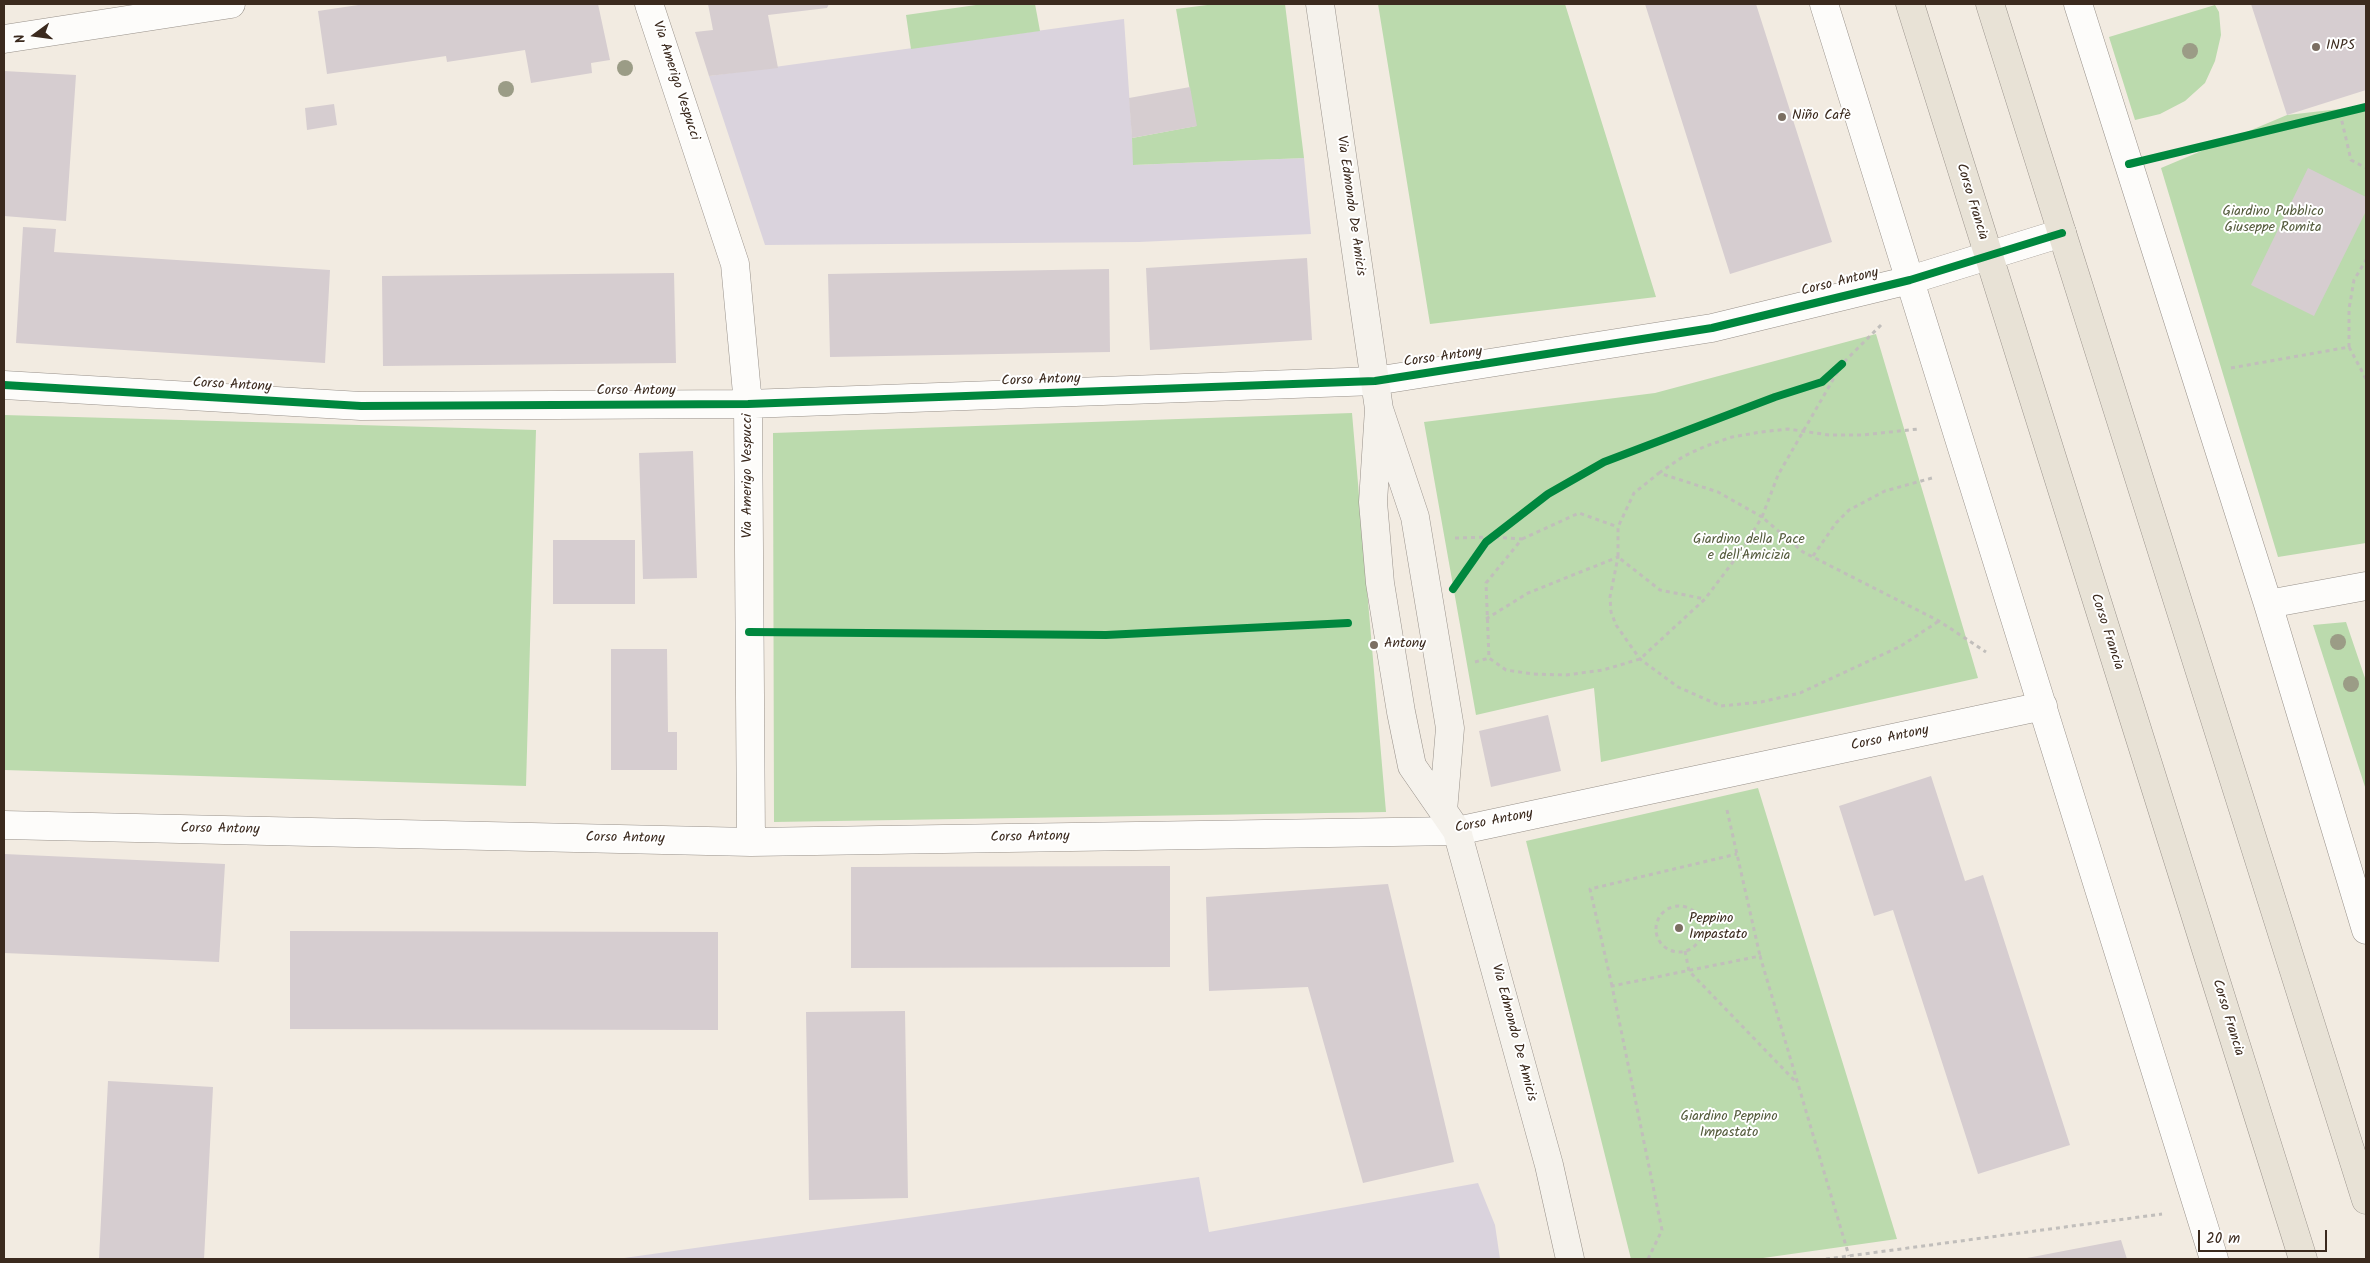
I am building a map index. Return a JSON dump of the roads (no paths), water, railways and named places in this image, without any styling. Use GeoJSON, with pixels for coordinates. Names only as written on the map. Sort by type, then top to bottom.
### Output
{"type":"FeatureCollection","features":[{"type":"Feature","properties":{"kind":"main road","name":"Corso Francia"},"geometry":{"type":"LineString","coordinates":[[1910,4],[2303,1259]]}},
{"type":"Feature","properties":{"kind":"main road"},"geometry":{"type":"LineString","coordinates":[[1990,4],[2366,1200]]}},
{"type":"Feature","properties":{"kind":"street"},"geometry":{"type":"LineString","coordinates":[[4,39],[231,4]]}},
{"type":"Feature","properties":{"kind":"street","name":"Via Amerigo Vespucci"},"geometry":{"type":"LineString","coordinates":[[649,4],[735,264],[748,404],[751,842]]}},
{"type":"Feature","properties":{"kind":"street","name":"Via Edmondo De Amicis"},"geometry":{"type":"LineString","coordinates":[[1320,4],[1379,408],[1415,517],[1450,728],[1450,821],[1549,1165],[1570,1259]]}},
{"type":"Feature","properties":{"kind":"street"},"geometry":{"type":"LineString","coordinates":[[1824,4],[2214,1259]]}},
{"type":"Feature","properties":{"kind":"street"},"geometry":{"type":"LineString","coordinates":[[2078,4],[2268,604],[2366,930]]}},
{"type":"Feature","properties":{"kind":"street","name":"Corso Antony"},"geometry":{"type":"LineString","coordinates":[[4,386],[361,406],[748,404],[1375,381],[1712,328],[1914,292],[1988,256],[2062,233]]}},
{"type":"Feature","properties":{"kind":"street","name":"Via Edmondo De Amicis"},"geometry":{"type":"LineString","coordinates":[[1379,408],[1373,502],[1380,583],[1399,702],[1412,766],[1450,821]]}},
{"type":"Feature","properties":{"kind":"street"},"geometry":{"type":"LineString","coordinates":[[2268,604],[2366,586]]}},
{"type":"Feature","properties":{"kind":"street","name":"Corso Antony"},"geometry":{"type":"LineString","coordinates":[[4,825],[751,842],[1450,821],[1718,775],[2043,706]]}},
{"type":"Feature","properties":{"kind":"place","name":"INPS"},"geometry":{"type":"Point","coordinates":[2316,47]}},
{"type":"Feature","properties":{"kind":"place","name":"Niño Cafè"},"geometry":{"type":"Point","coordinates":[1782,117]}},
{"type":"Feature","properties":{"kind":"place","name":"Antony"},"geometry":{"type":"Point","coordinates":[1374,645]}},
{"type":"Feature","properties":{"kind":"place","name":"Peppino Impastato"},"geometry":{"type":"Point","coordinates":[1679,928]}},
{"type":"Feature","properties":{"kind":"park label","name":"Giardino Pubblico Giuseppe Romita"},"geometry":{"type":"Point","coordinates":[2273,222]}},
{"type":"Feature","properties":{"kind":"park label","name":"Giardino della Pace e dell'Amicizia"},"geometry":{"type":"Point","coordinates":[1749,550]}},
{"type":"Feature","properties":{"kind":"park label","name":"Giardino Peppino Impastato"},"geometry":{"type":"Point","coordinates":[1729,1126]}}]}
